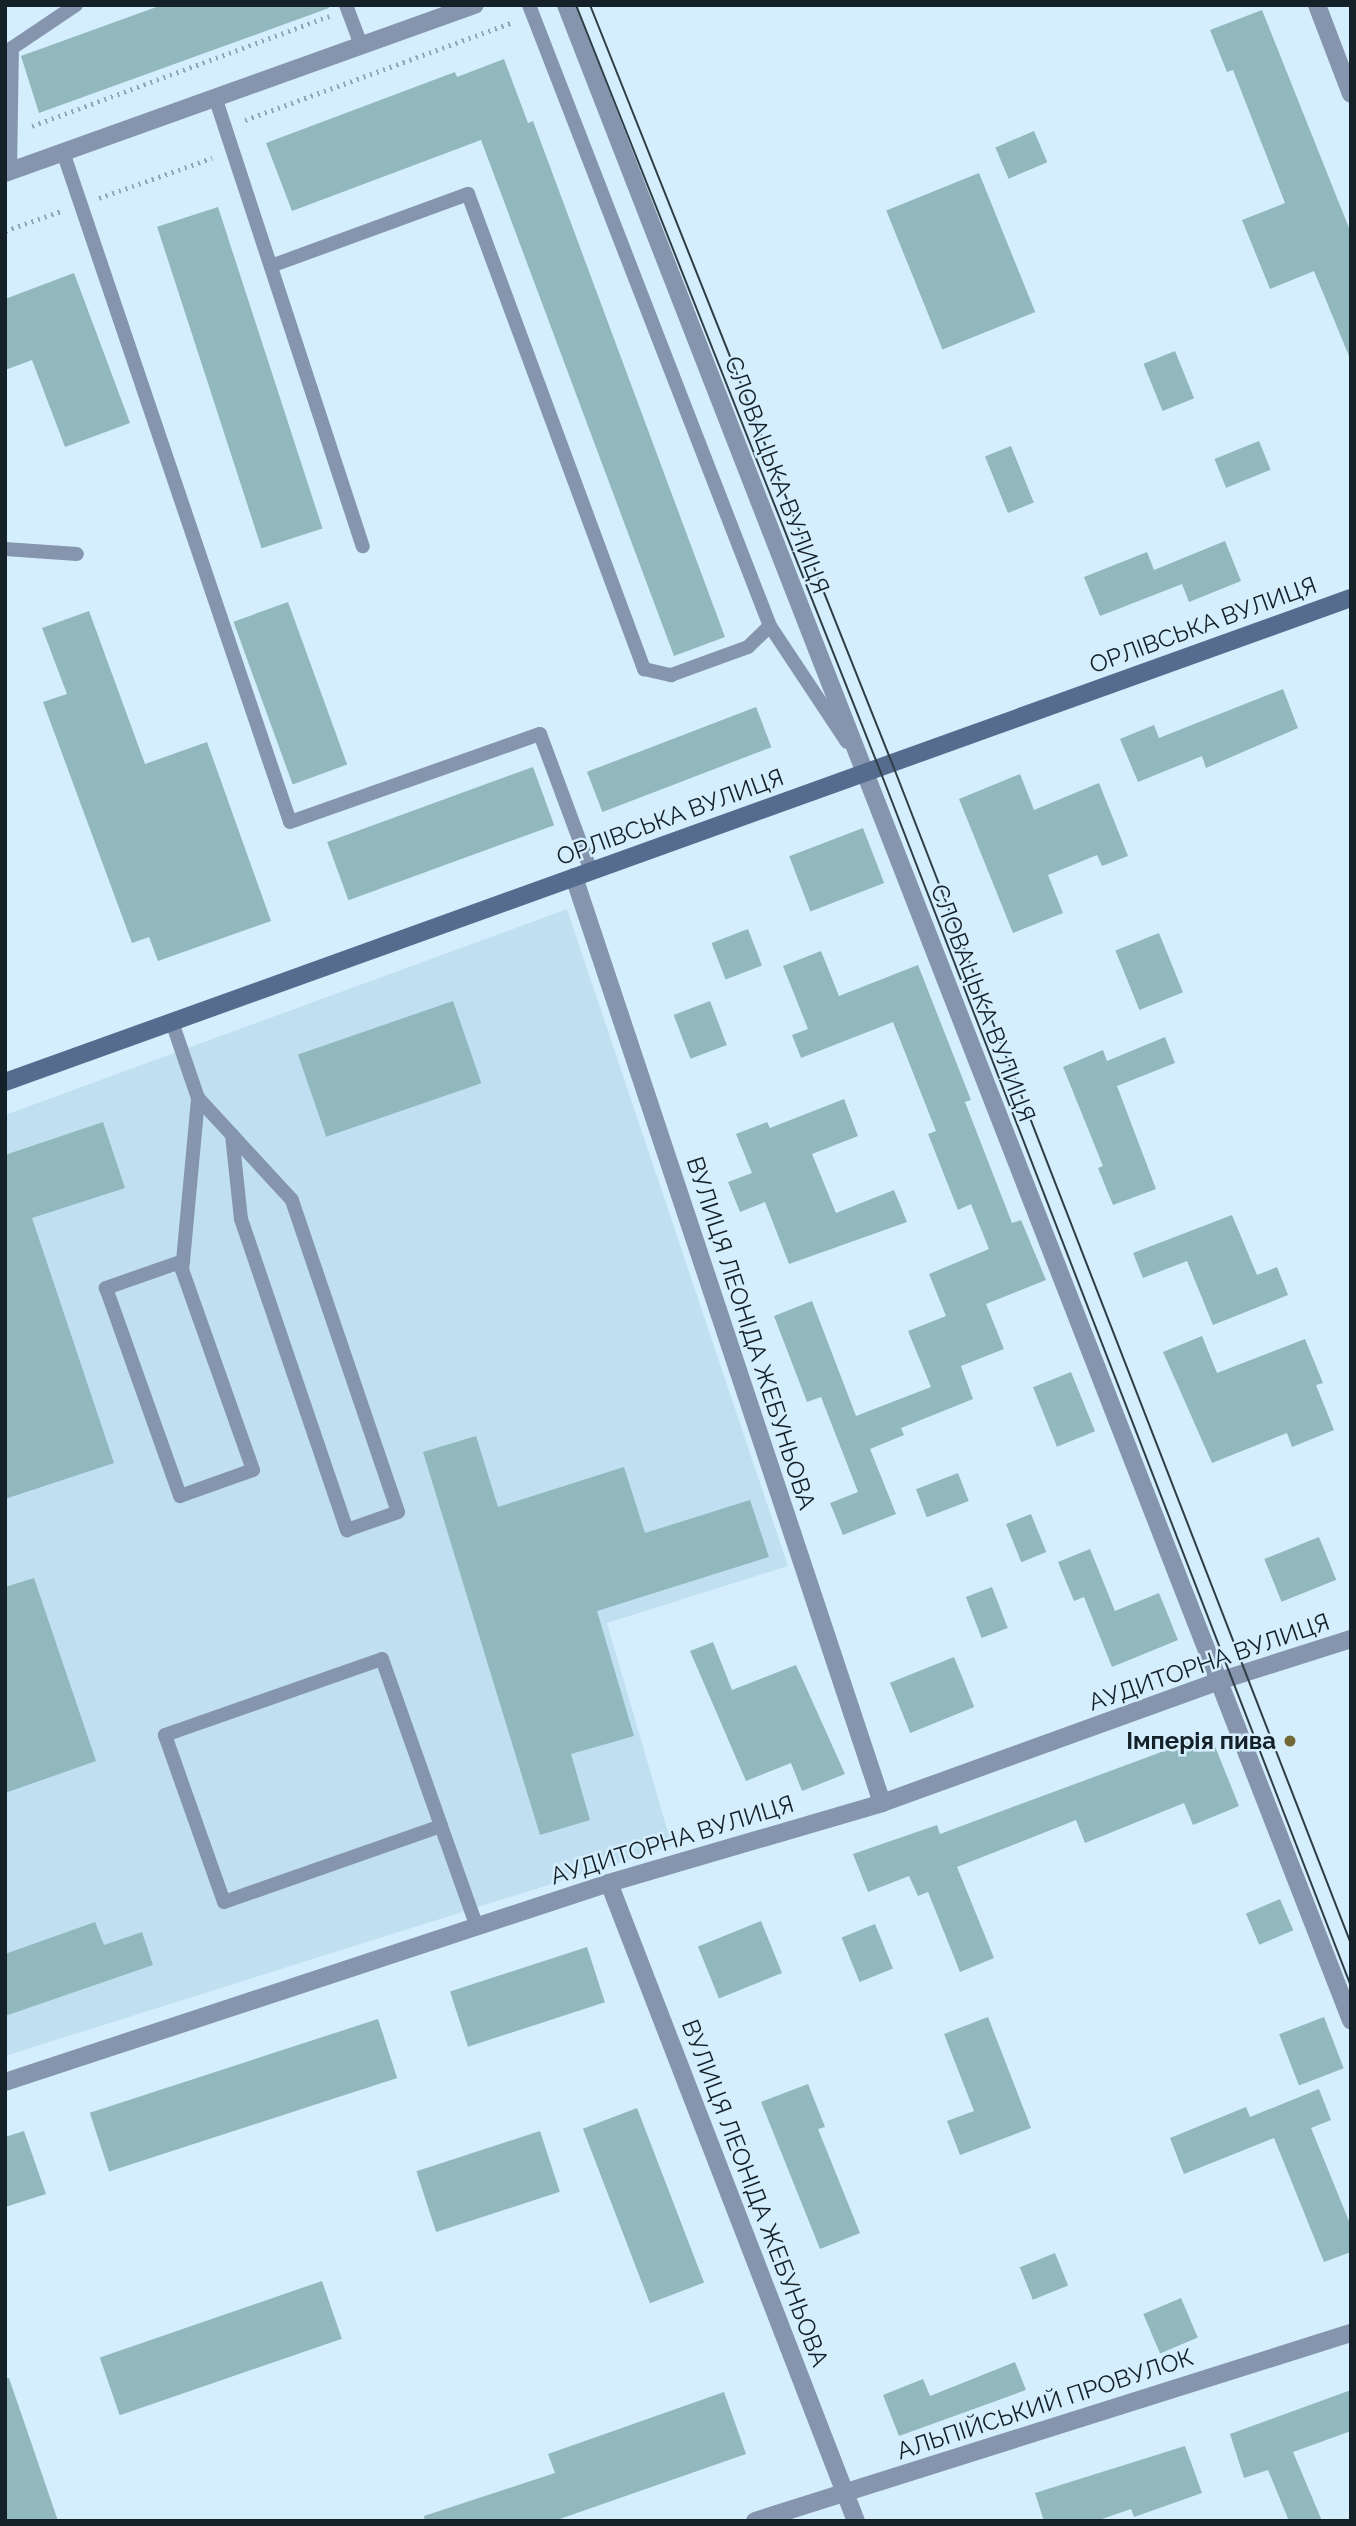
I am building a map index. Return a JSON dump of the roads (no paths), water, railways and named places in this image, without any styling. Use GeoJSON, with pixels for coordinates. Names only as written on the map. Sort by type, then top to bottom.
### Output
{"type":"FeatureCollection","features":[{"type":"Feature","properties":{"kind":"street"},"geometry":{"type":"LineString","coordinates":[[8,172],[475,5]]}},
{"type":"Feature","properties":{"kind":"street","name":"СЛОВАЦЬКА ВУЛИЦЯ"},"geometry":{"type":"LineString","coordinates":[[566,5],[868,772],[1216,1682],[1351,2020]]}},
{"type":"Feature","properties":{"kind":"street"},"geometry":{"type":"LineString","coordinates":[[1317,5],[1351,94]]}},
{"type":"Feature","properties":{"kind":"street","name":"ОРЛІВСЬКА ВУЛИЦЯ"},"geometry":{"type":"LineString","coordinates":[[5,1082],[1351,598]]}},
{"type":"Feature","properties":{"kind":"street","name":"ВУЛИЦЯ ЛЕОНІДА ЖЕБУНЬОВА"},"geometry":{"type":"LineString","coordinates":[[582,874],[882,1803]]}},
{"type":"Feature","properties":{"kind":"street","name":"АУДИТОРНА ВУЛИЦЯ"},"geometry":{"type":"LineString","coordinates":[[5,2082],[610,1883],[882,1803],[1216,1682],[1351,1639]]}},
{"type":"Feature","properties":{"kind":"street","name":"ВУЛИЦЯ ЛЕОНІДА ЖЕБУНЬОВА"},"geometry":{"type":"LineString","coordinates":[[610,1883],[856,2521]]}},
{"type":"Feature","properties":{"kind":"street","name":"АЛЬПІЙСЬКИЙ ПРОВУЛОК"},"geometry":{"type":"LineString","coordinates":[[755,2521],[1351,2333]]}},
{"type":"Feature","properties":{"kind":"lane"},"geometry":{"type":"LineString","coordinates":[[8,172],[12,48],[76,5]]}},
{"type":"Feature","properties":{"kind":"lane"},"geometry":{"type":"LineString","coordinates":[[347,7],[361,45]]}},
{"type":"Feature","properties":{"kind":"lane"},"geometry":{"type":"LineString","coordinates":[[530,10],[770,626],[868,772]]}},
{"type":"Feature","properties":{"kind":"lane"},"geometry":{"type":"LineString","coordinates":[[215,97],[363,546]]}},
{"type":"Feature","properties":{"kind":"lane"},"geometry":{"type":"LineString","coordinates":[[63,152],[290,822],[540,734],[582,874]]}},
{"type":"Feature","properties":{"kind":"lane"},"geometry":{"type":"LineString","coordinates":[[271,267],[468,194],[644,669],[671,675],[748,648],[770,626]]}},
{"type":"Feature","properties":{"kind":"lane"},"geometry":{"type":"LineString","coordinates":[[5,549],[77,554]]}},
{"type":"Feature","properties":{"kind":"lane"},"geometry":{"type":"LineString","coordinates":[[172,1022],[198,1098],[183,1261],[182,1270],[253,1470],[180,1496],[106,1288],[183,1261]]}},
{"type":"Feature","properties":{"kind":"lane"},"geometry":{"type":"LineString","coordinates":[[198,1098],[233,1135],[292,1200],[398,1512],[347,1530],[241,1219],[233,1135]]}},
{"type":"Feature","properties":{"kind":"lane"},"geometry":{"type":"LineString","coordinates":[[441,1826],[224,1902],[165,1735],[382,1659],[477,1927]]}},
{"type":"Feature","properties":{"kind":"tram line"},"geometry":{"type":"LineString","coordinates":[[576,5],[879,768],[1351,1986]]}},
{"type":"Feature","properties":{"kind":"tram line"},"geometry":{"type":"LineString","coordinates":[[590,5],[892,763],[1351,1944]]}},
{"type":"Feature","properties":{"kind":"place","name":"Імперія пива"},"geometry":{"type":"Point","coordinates":[1290,1741]}}]}
